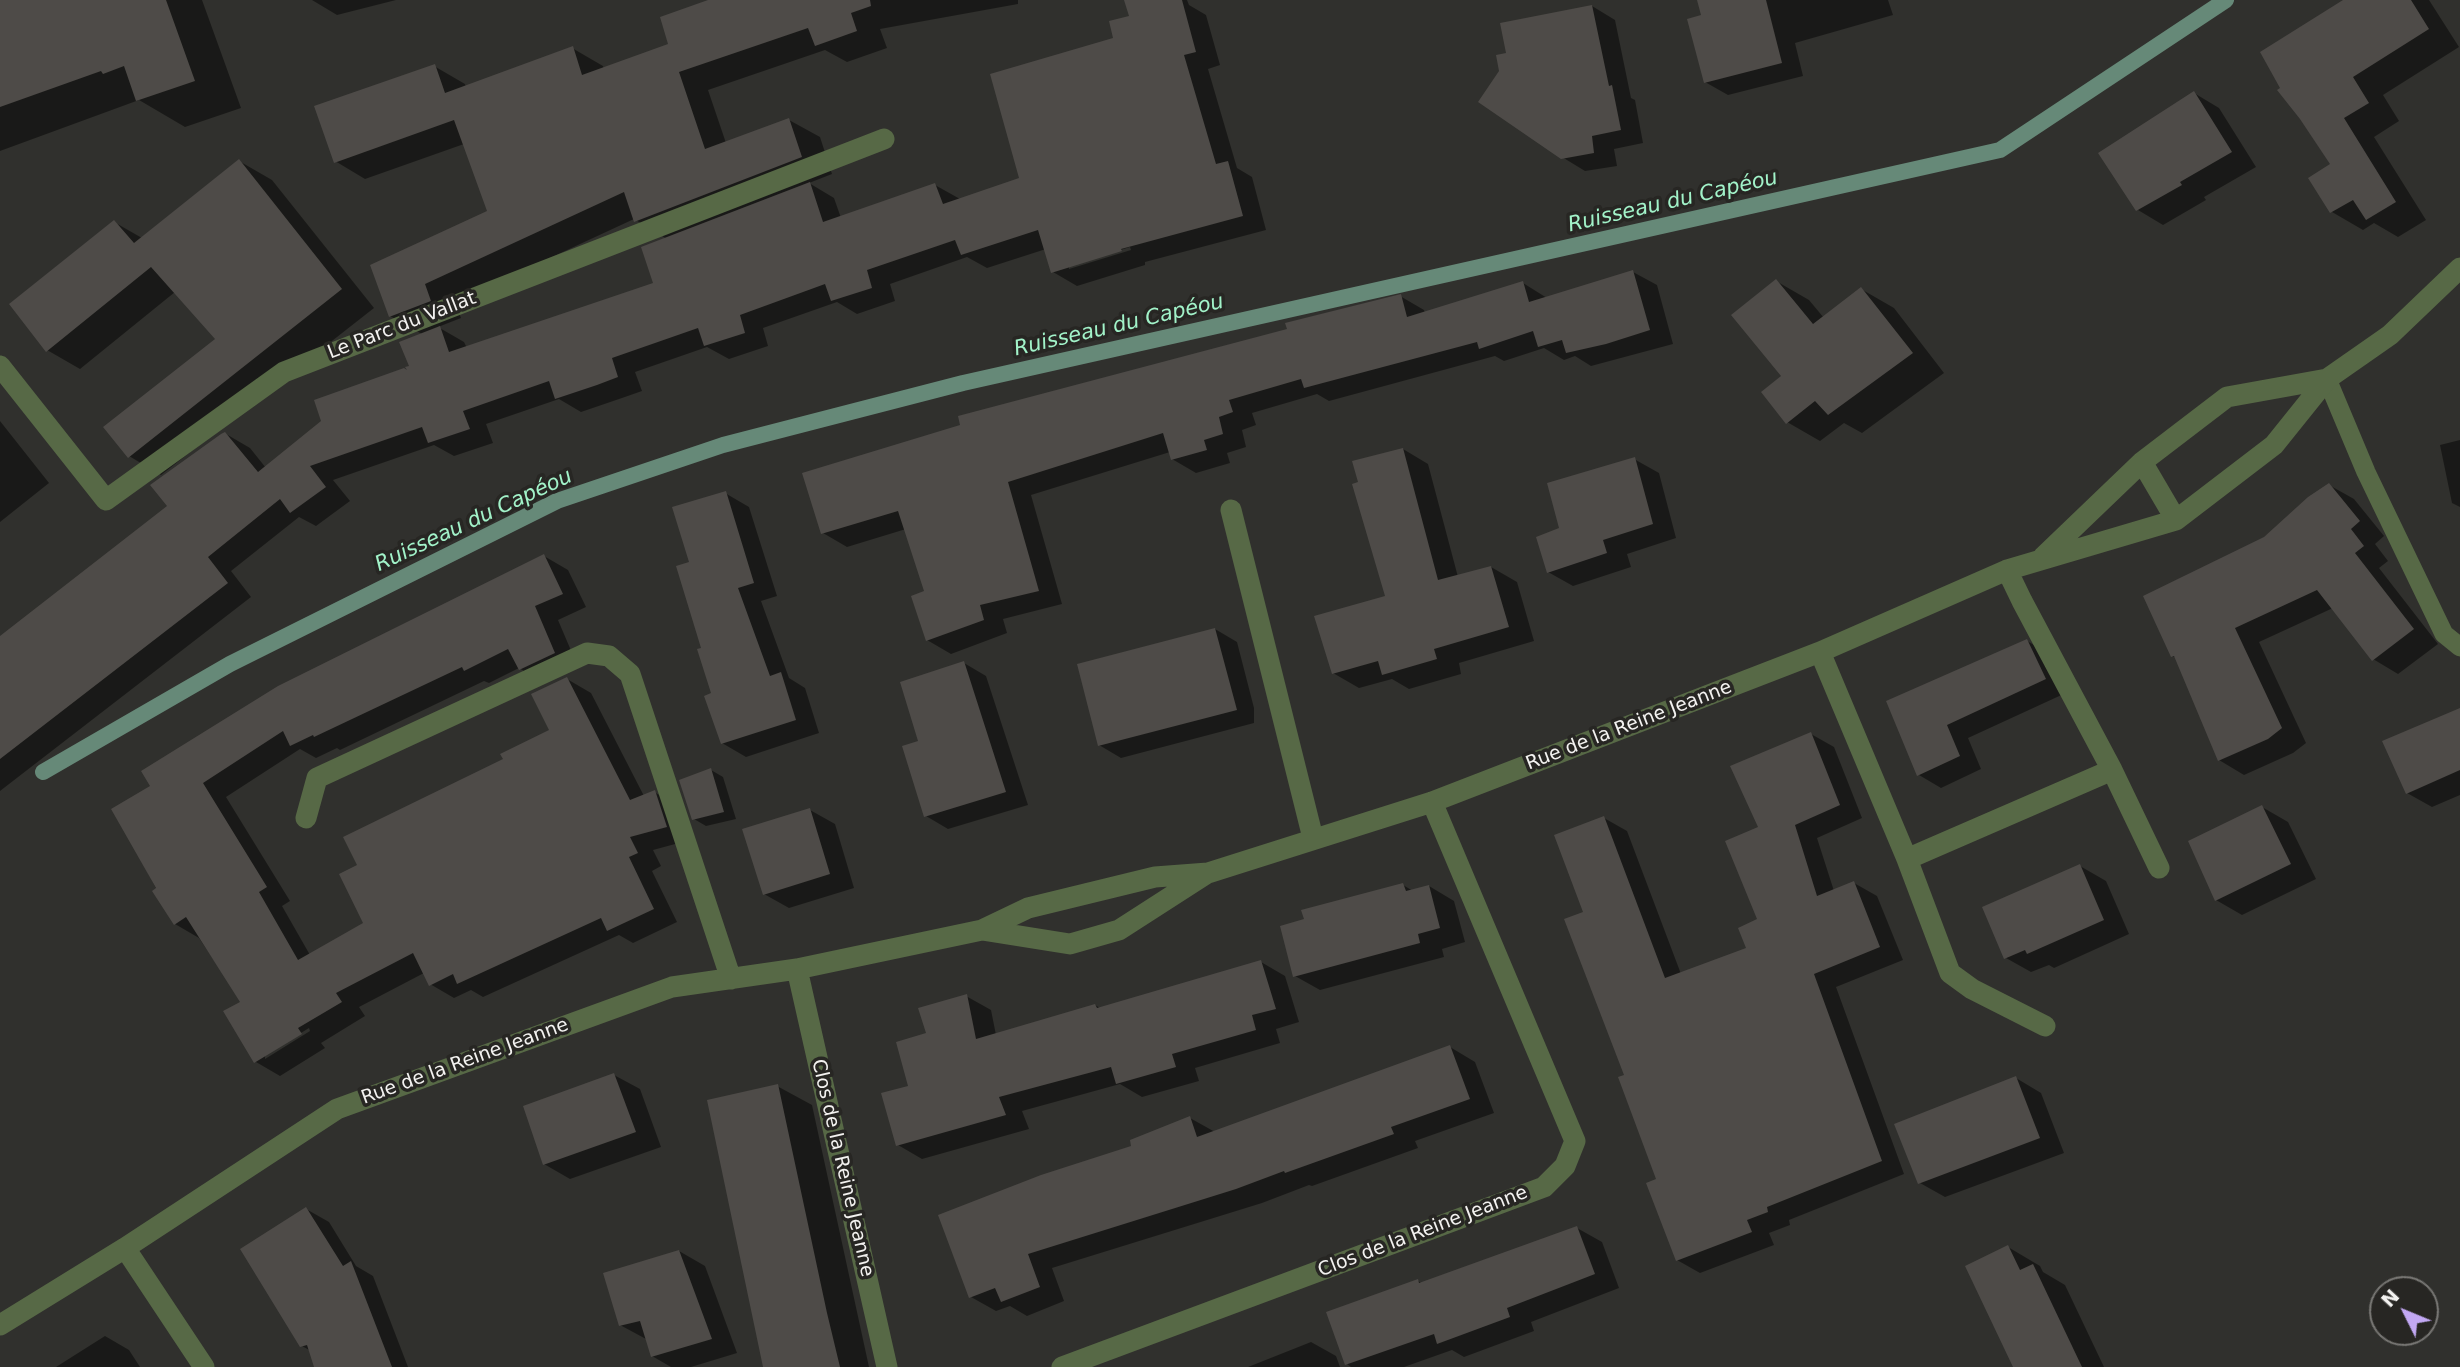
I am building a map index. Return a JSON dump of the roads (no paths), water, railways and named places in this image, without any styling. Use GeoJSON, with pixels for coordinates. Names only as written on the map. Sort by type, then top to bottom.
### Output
{"type":"FeatureCollection","features":[{"type":"Feature","properties":{"kind":"street","name":"Le Parc du Vallat"},"geometry":{"type":"LineString","coordinates":[[0,366],[106,500],[284,372],[884,139]]}},
{"type":"Feature","properties":{"kind":"street","name":"Rue de la Reine Jeanne"},"geometry":{"type":"LineString","coordinates":[[0,1325],[125,1248],[337,1109],[672,987],[797,969],[982,930],[1028,908],[1154,877],[1208,873],[1432,802],[1820,652],[2007,570],[2176,520],[2274,446],[2327,379],[2390,335],[2460,268]]}},
{"type":"Feature","properties":{"kind":"street","name":"Rue de la Reine Jeanne"},"geometry":{"type":"LineString","coordinates":[[2042,558],[2142,462],[2227,397],[2327,379]]}},
{"type":"Feature","properties":{"kind":"street"},"geometry":{"type":"LineString","coordinates":[[2142,462],[2176,520]]}},
{"type":"Feature","properties":{"kind":"street"},"geometry":{"type":"LineString","coordinates":[[1231,510],[1313,838]]}},
{"type":"Feature","properties":{"kind":"street"},"geometry":{"type":"LineString","coordinates":[[2007,570],[2160,868]]}},
{"type":"Feature","properties":{"kind":"street"},"geometry":{"type":"LineString","coordinates":[[1820,652],[1908,859],[1950,973],[1972,989],[2045,1026]]}},
{"type":"Feature","properties":{"kind":"street"},"geometry":{"type":"LineString","coordinates":[[306,818],[317,778],[587,653],[609,656],[631,674],[731,979]]}},
{"type":"Feature","properties":{"kind":"street"},"geometry":{"type":"LineString","coordinates":[[1908,859],[2112,771]]}},
{"type":"Feature","properties":{"kind":"street","name":"Clos de la Reine Jeanne"},"geometry":{"type":"LineString","coordinates":[[1062,1367],[1544,1187],[1565,1166],[1575,1141],[1432,802]]}},
{"type":"Feature","properties":{"kind":"street","name":"Rue de la Reine Jeanne"},"geometry":{"type":"LineString","coordinates":[[982,930],[1070,944],[1119,930],[1208,873]]}},
{"type":"Feature","properties":{"kind":"street","name":"Clos de la Reine Jeanne"},"geometry":{"type":"LineString","coordinates":[[797,969],[887,1367]]}},
{"type":"Feature","properties":{"kind":"street"},"geometry":{"type":"LineString","coordinates":[[125,1248],[204,1367]]}},
{"type":"Feature","properties":{"kind":"lane"},"geometry":{"type":"LineString","coordinates":[[2327,379],[2366,472],[2444,634],[2460,647]]}},
{"type":"Feature","properties":{"kind":"waterway","name":"Ruisseau du Capéou"},"geometry":{"type":"LineString","coordinates":[[43,772],[230,664],[557,501],[723,445],[963,383],[2000,150],[2226,0]]}}]}
